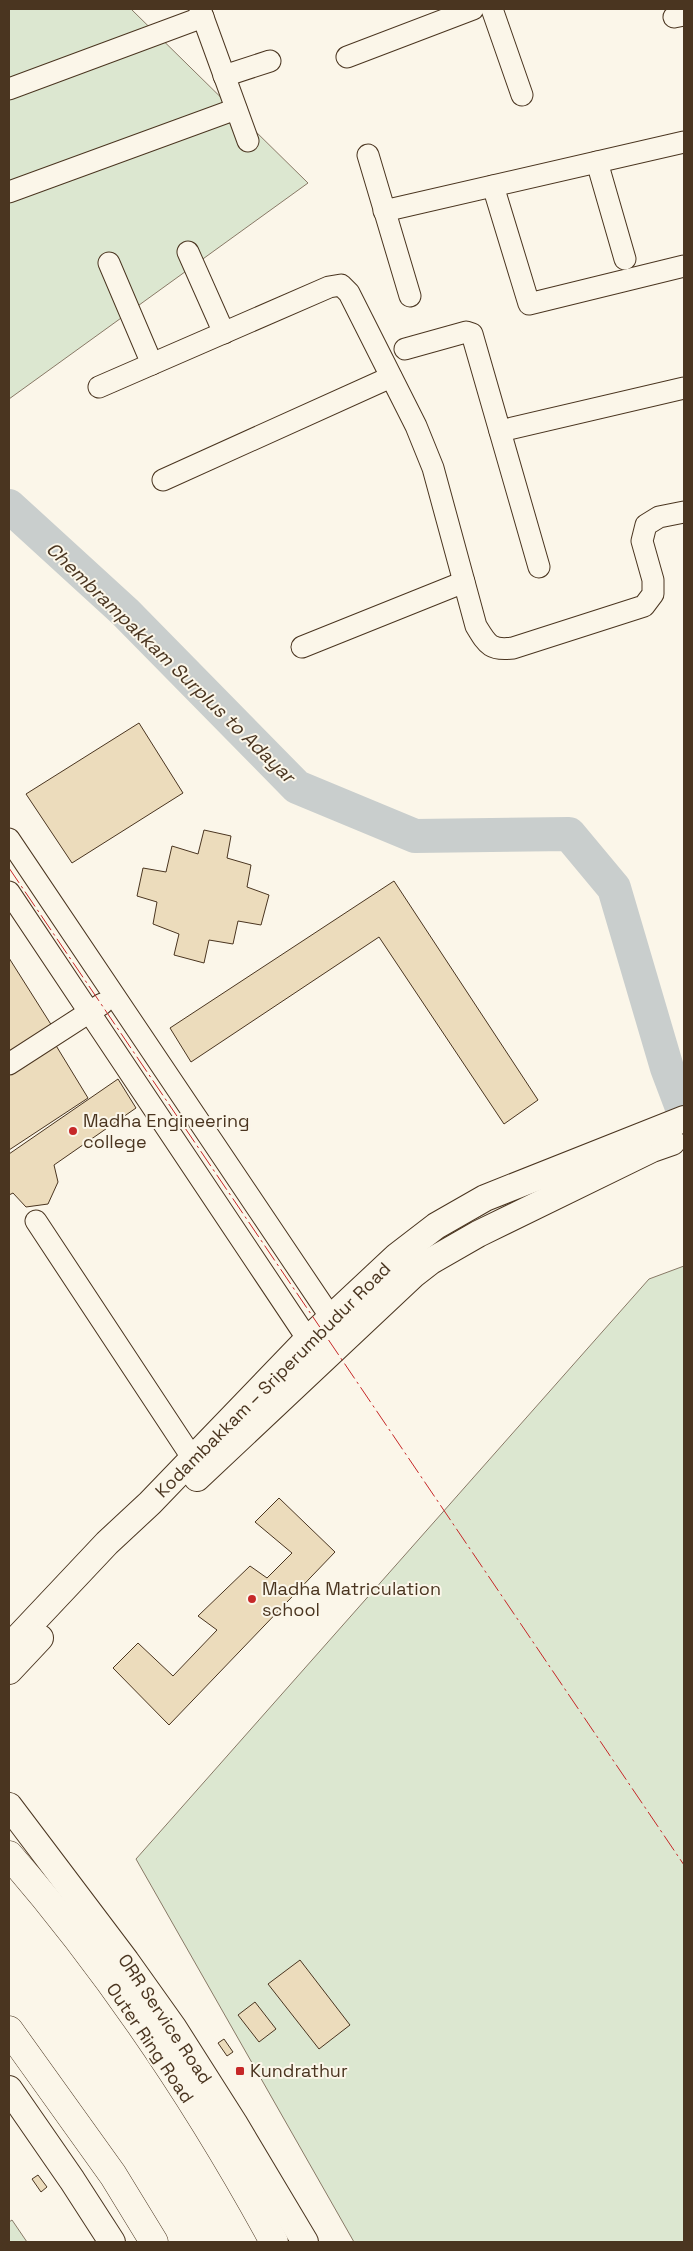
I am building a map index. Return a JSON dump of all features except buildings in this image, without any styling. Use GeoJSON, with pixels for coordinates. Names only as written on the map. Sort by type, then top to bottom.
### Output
{"type":"FeatureCollection","features":[{"type":"Feature","properties":{"kind":"highway","name":"Outer Ring Road"},"geometry":{"type":"LineString","coordinates":[[9,1855],[76,1939],[150,2042],[224,2153],[274,2242]]}},
{"type":"Feature","properties":{"kind":"highway"},"geometry":{"type":"LineString","coordinates":[[9,2030],[113,2175],[154,2242]]}},
{"type":"Feature","properties":{"kind":"main road","name":"Kodambakkam – Sriperumbudur Road"},"geometry":{"type":"LineString","coordinates":[[9,1671],[198,1466],[338,1329],[397,1256],[436,1226],[485,1198],[681,1126]]}},
{"type":"Feature","properties":{"kind":"main road","name":"Kodambakkam – Sriperumbudur Road"},"geometry":{"type":"LineString","coordinates":[[9,1647],[107,1543],[198,1466]]}},
{"type":"Feature","properties":{"kind":"main road","name":"ORR Service Road"},"geometry":{"type":"LineString","coordinates":[[9,1806],[122,1956],[178,2035],[305,2242]]}},
{"type":"Feature","properties":{"kind":"main road"},"geometry":{"type":"LineString","coordinates":[[9,2089],[112,2242]]}},
{"type":"Feature","properties":{"kind":"main road"},"geometry":{"type":"LineString","coordinates":[[9,2111],[32,2153],[75,2215],[97,2242]]}},
{"type":"Feature","properties":{"kind":"street"},"geometry":{"type":"LineString","coordinates":[[347,56],[472,9]]}},
{"type":"Feature","properties":{"kind":"street"},"geometry":{"type":"LineString","coordinates":[[492,9],[522,95]]}},
{"type":"Feature","properties":{"kind":"street"},"geometry":{"type":"LineString","coordinates":[[9,89],[201,13],[248,141]]}},
{"type":"Feature","properties":{"kind":"street"},"geometry":{"type":"LineString","coordinates":[[224,76],[270,61]]}},
{"type":"Feature","properties":{"kind":"street"},"geometry":{"type":"LineString","coordinates":[[9,192],[236,109]]}},
{"type":"Feature","properties":{"kind":"street"},"geometry":{"type":"LineString","coordinates":[[384,211],[684,142]]}},
{"type":"Feature","properties":{"kind":"street"},"geometry":{"type":"LineString","coordinates":[[368,155],[410,296]]}},
{"type":"Feature","properties":{"kind":"street"},"geometry":{"type":"LineString","coordinates":[[597,162],[625,259]]}},
{"type":"Feature","properties":{"kind":"street"},"geometry":{"type":"LineString","coordinates":[[493,186],[529,304],[684,266]]}},
{"type":"Feature","properties":{"kind":"street"},"geometry":{"type":"LineString","coordinates":[[188,252],[224,333]]}},
{"type":"Feature","properties":{"kind":"street"},"geometry":{"type":"LineString","coordinates":[[109,263],[152,364]]}},
{"type":"Feature","properties":{"kind":"street"},"geometry":{"type":"LineString","coordinates":[[98,387],[330,287],[341,285],[349,293],[416,426],[432,468],[476,626],[486,643],[498,650],[513,648],[644,606],[653,594],[653,580],[642,541],[646,525],[659,517],[684,512]]}},
{"type":"Feature","properties":{"kind":"street"},"geometry":{"type":"LineString","coordinates":[[405,349],[466,332],[472,334],[539,566]]}},
{"type":"Feature","properties":{"kind":"street"},"geometry":{"type":"LineString","coordinates":[[163,480],[390,377]]}},
{"type":"Feature","properties":{"kind":"street"},"geometry":{"type":"LineString","coordinates":[[500,431],[684,388]]}},
{"type":"Feature","properties":{"kind":"street"},"geometry":{"type":"LineString","coordinates":[[302,647],[464,582]]}},
{"type":"Feature","properties":{"kind":"street"},"geometry":{"type":"LineString","coordinates":[[9,839],[338,1329]]}},
{"type":"Feature","properties":{"kind":"street"},"geometry":{"type":"LineString","coordinates":[[33,876],[9,892],[315,1350]]}},
{"type":"Feature","properties":{"kind":"street"},"geometry":{"type":"LineString","coordinates":[[9,1064],[114,996]]}},
{"type":"Feature","properties":{"kind":"street"},"geometry":{"type":"LineString","coordinates":[[36,1221],[198,1466]]}},
{"type":"Feature","properties":{"kind":"green space"},"geometry":{"type":"Polygon","coordinates":[[[9,9],[131,9],[308,183],[9,399],[9,9]]]}},
{"type":"Feature","properties":{"kind":"green space"},"geometry":{"type":"Polygon","coordinates":[[[684,1266],[684,2242],[354,2242],[136,1859],[649,1279],[684,1266]]]}},
{"type":"Feature","properties":{"kind":"green space"},"geometry":{"type":"Polygon","coordinates":[[[12,2220],[27,2242],[9,2242],[9,2222],[12,2220]]]}},
{"type":"Feature","properties":{"kind":"waterway","name":"Chembrampakkam Surplus to Adayar"},"geometry":{"type":"LineString","coordinates":[[9,506],[125,612],[297,787],[415,836],[569,834],[614,888],[667,1068],[684,1113]]}},
{"type":"Feature","properties":{"kind":"power"},"geometry":{"type":"LineString","coordinates":[[9,868],[684,1865]]}},
{"type":"Feature","properties":{"kind":"place","name":"Madha Engineering college"},"geometry":{"type":"Point","coordinates":[73,1131]}},
{"type":"Feature","properties":{"kind":"place","name":"Madha Matriculation school"},"geometry":{"type":"Point","coordinates":[252,1599]}},
{"type":"Feature","properties":{"kind":"place","name":"Kundrathur"},"geometry":{"type":"Point","coordinates":[240,2071]}}]}
